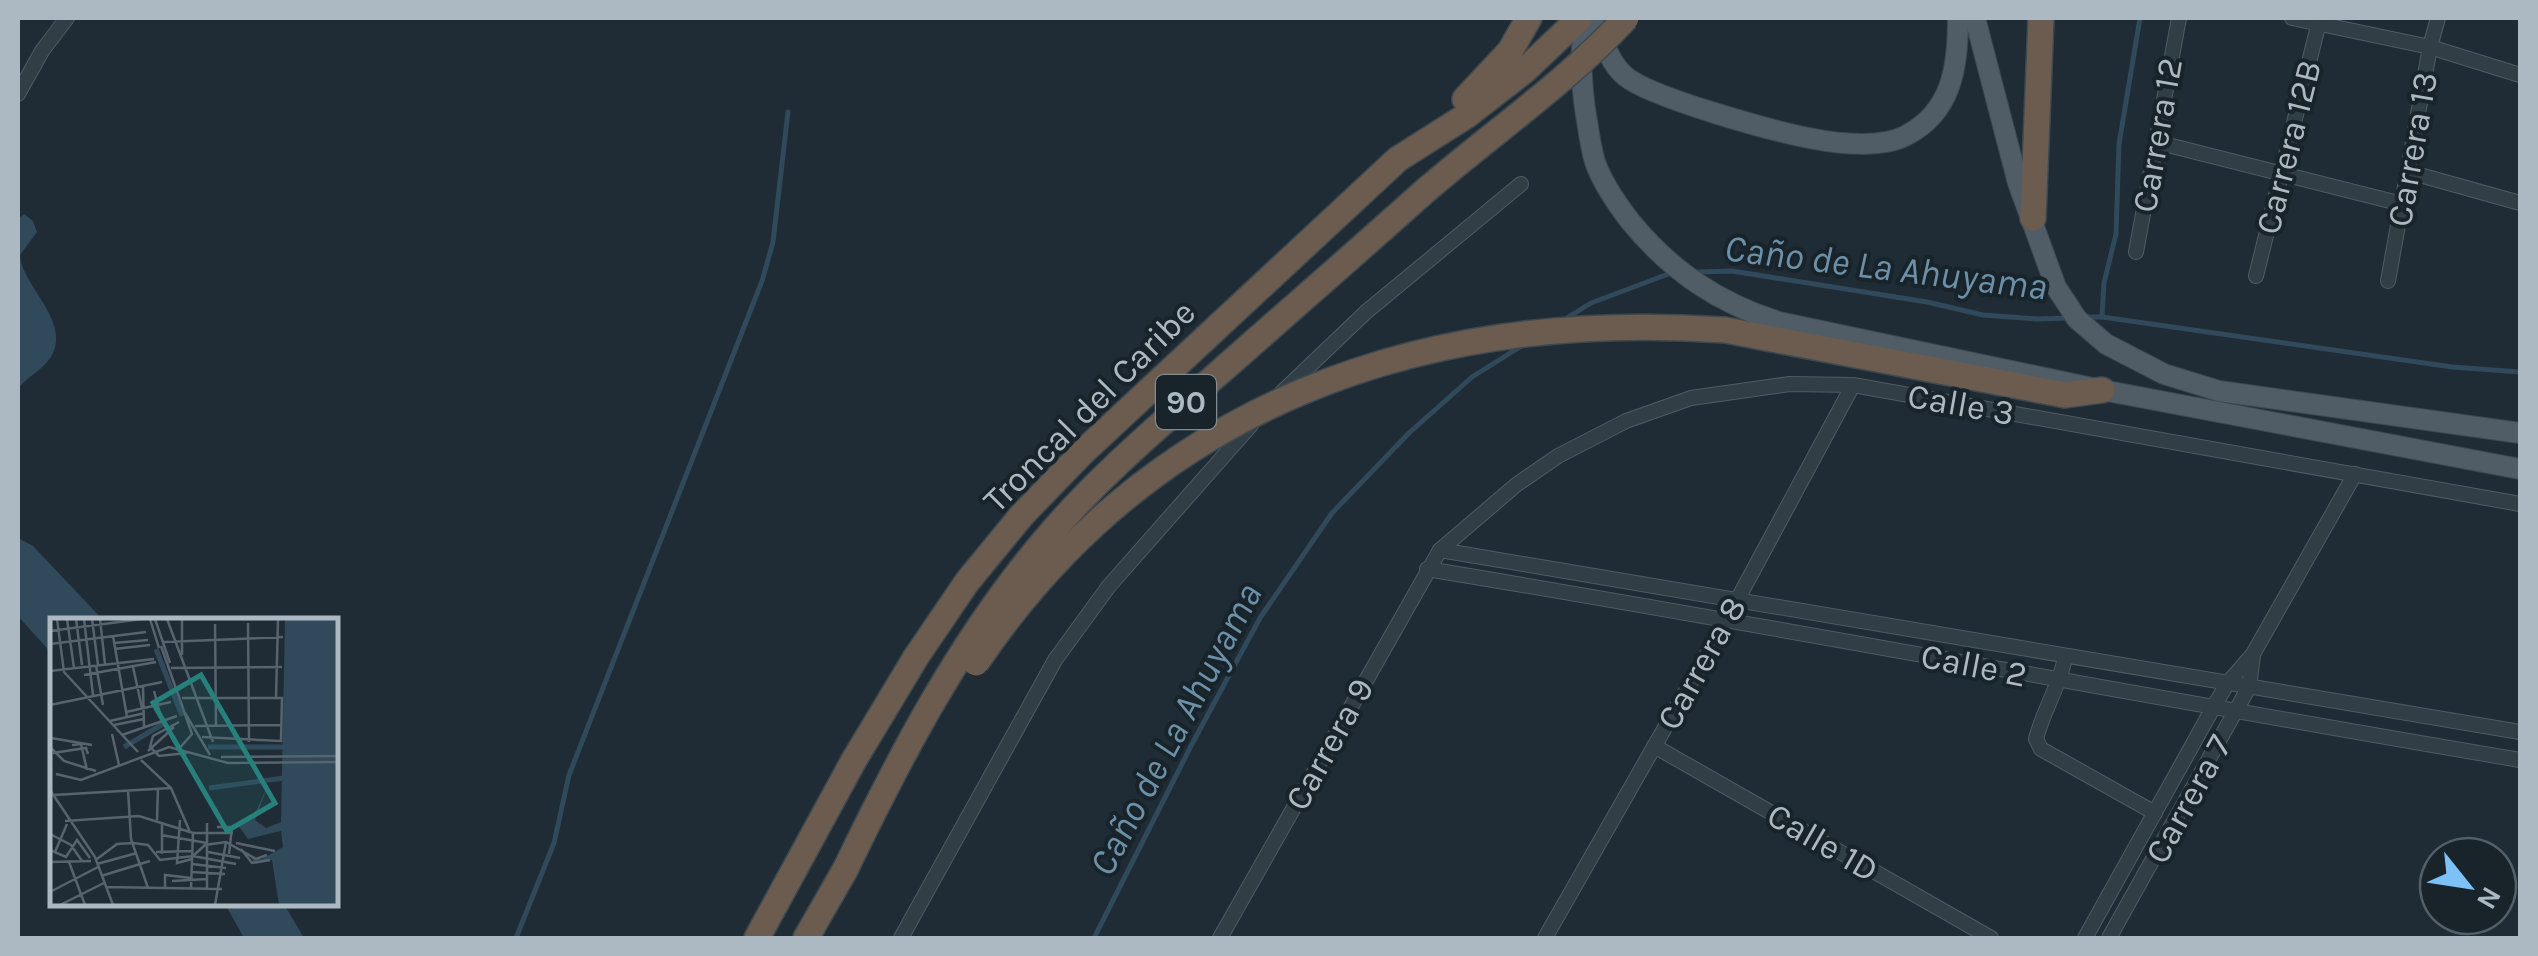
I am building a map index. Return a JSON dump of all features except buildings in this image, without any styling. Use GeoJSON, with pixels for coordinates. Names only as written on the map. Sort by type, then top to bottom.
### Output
{"type":"FeatureCollection","features":[{"type":"Feature","properties":{"kind":"highway"},"geometry":{"type":"LineString","coordinates":[[1398,159],[1486,79],[1510,51],[1529,18]]}},
{"type":"Feature","properties":{"kind":"highway","name":"Troncal del Caribe"},"geometry":{"type":"LineString","coordinates":[[756,938],[916,656],[1000,542],[1082,453],[1398,159],[1481,105],[1584,18]]}},
{"type":"Feature","properties":{"kind":"highway","name":"Troncal del Caribe"},"geometry":{"type":"LineString","coordinates":[[806,938],[947,676],[994,605],[1046,538],[1168,417],[1432,186],[1534,105],[1626,18]]}},
{"type":"Feature","properties":{"kind":"highway"},"geometry":{"type":"LineString","coordinates":[[2033,218],[2041,18]]}},
{"type":"Feature","properties":{"kind":"highway"},"geometry":{"type":"LineString","coordinates":[[844,870],[1013,611],[1102,518],[1198,446],[1260,410],[1325,381],[1441,346],[1567,329],[1648,326],[1725,330],[2065,396],[2102,390]]}},
{"type":"Feature","properties":{"kind":"main road"},"geometry":{"type":"LineString","coordinates":[[1584,18],[1582,88],[1596,164],[1620,207],[1655,252],[1708,292],[1741,310],[1780,322],[2102,390],[2520,469]]}},
{"type":"Feature","properties":{"kind":"main road"},"geometry":{"type":"LineString","coordinates":[[1596,18],[1613,63],[1627,78],[1672,98],[1815,140],[1873,143],[1904,137],[1939,110],[1954,80],[1958,18]]}},
{"type":"Feature","properties":{"kind":"main road"},"geometry":{"type":"LineString","coordinates":[[1975,18],[2010,152],[2056,287],[2077,318],[2106,344],[2164,374],[2219,391],[2520,433]]}},
{"type":"Feature","properties":{"kind":"street"},"geometry":{"type":"LineString","coordinates":[[18,94],[42,51],[67,18]]}},
{"type":"Feature","properties":{"kind":"street","name":"Carrera 12"},"geometry":{"type":"LineString","coordinates":[[2136,252],[2179,18]]}},
{"type":"Feature","properties":{"kind":"street"},"geometry":{"type":"LineString","coordinates":[[2292,18],[2430,47],[2520,76]]}},
{"type":"Feature","properties":{"kind":"street","name":"Carrera 13"},"geometry":{"type":"LineString","coordinates":[[2388,281],[2438,18]]}},
{"type":"Feature","properties":{"kind":"street","name":"Carrera 12B"},"geometry":{"type":"LineString","coordinates":[[2256,276],[2319,21]]}},
{"type":"Feature","properties":{"kind":"street"},"geometry":{"type":"LineString","coordinates":[[2156,142],[2402,204]]}},
{"type":"Feature","properties":{"kind":"street"},"geometry":{"type":"LineString","coordinates":[[2408,172],[2520,203]]}},
{"type":"Feature","properties":{"kind":"street","name":"90"},"geometry":{"type":"LineString","coordinates":[[901,938],[1055,660],[1109,586],[1284,390],[1366,312],[1515,187]]}},
{"type":"Feature","properties":{"kind":"street","name":"Calle 3"},"geometry":{"type":"LineString","coordinates":[[1440,550],[1516,485],[1558,456],[1626,421],[1691,398],[1790,384],[1854,385],[2520,504]]}},
{"type":"Feature","properties":{"kind":"street","name":"Carrera 8"},"geometry":{"type":"LineString","coordinates":[[1545,938],[1727,619],[1854,385]]}},
{"type":"Feature","properties":{"kind":"street","name":"Carrera 7"},"geometry":{"type":"LineString","coordinates":[[2084,938],[2213,708],[2253,654],[2355,474]]}},
{"type":"Feature","properties":{"kind":"street","name":"Carrera 9"},"geometry":{"type":"LineString","coordinates":[[1220,938],[1440,550]]}},
{"type":"Feature","properties":{"kind":"street","name":"Calle 2"},"geometry":{"type":"LineString","coordinates":[[1440,550],[2520,732]]}},
{"type":"Feature","properties":{"kind":"street","name":"Calle 2"},"geometry":{"type":"LineString","coordinates":[[1427,569],[2520,760]]}},
{"type":"Feature","properties":{"kind":"street","name":"Carrera 7"},"geometry":{"type":"LineString","coordinates":[[2110,938],[2236,712],[2248,687],[2253,654]]}},
{"type":"Feature","properties":{"kind":"street","name":"Carrera 7"},"geometry":{"type":"LineString","coordinates":[[2065,658],[2036,740],[2042,748],[2154,813]]}},
{"type":"Feature","properties":{"kind":"street","name":"Calle 1D"},"geometry":{"type":"LineString","coordinates":[[1654,746],[1991,938]]}},
{"type":"Feature","properties":{"kind":"water"},"geometry":{"type":"Polygon","coordinates":[[[24,214],[33,221],[37,232],[20,255],[51,317],[56,344],[48,362],[18,389],[18,219],[24,214]]]}},
{"type":"Feature","properties":{"kind":"water"},"geometry":{"type":"Polygon","coordinates":[[[18,538],[33,546],[101,618],[50,618],[50,652],[18,616],[18,538]]]}},
{"type":"Feature","properties":{"kind":"water"},"geometry":{"type":"Polygon","coordinates":[[[226,906],[285,906],[304,938],[244,938],[226,906]]]}},
{"type":"Feature","properties":{"kind":"waterway"},"geometry":{"type":"LineString","coordinates":[[2102,316],[2104,283],[2116,234],[2119,144],[2140,18]]}},
{"type":"Feature","properties":{"kind":"waterway"},"geometry":{"type":"LineString","coordinates":[[516,938],[554,843],[569,775],[762,281],[773,242],[788,112]]}},
{"type":"Feature","properties":{"kind":"waterway","name":"Caño de La Ahuyama"},"geometry":{"type":"LineString","coordinates":[[1697,272],[1732,271],[1927,302],[1983,315],[2071,318]]}},
{"type":"Feature","properties":{"kind":"waterway","name":"Caño de La Ahuyama"},"geometry":{"type":"LineString","coordinates":[[1562,321],[1591,303],[1671,273]]}},
{"type":"Feature","properties":{"kind":"waterway","name":"Caño de La Ahuyama"},"geometry":{"type":"LineString","coordinates":[[2087,317],[2452,367],[2520,372]]}},
{"type":"Feature","properties":{"kind":"waterway","name":"Caño de La Ahuyama"},"geometry":{"type":"LineString","coordinates":[[1094,938],[1260,618],[1332,513],[1409,433],[1472,377],[1523,345]]}}]}
